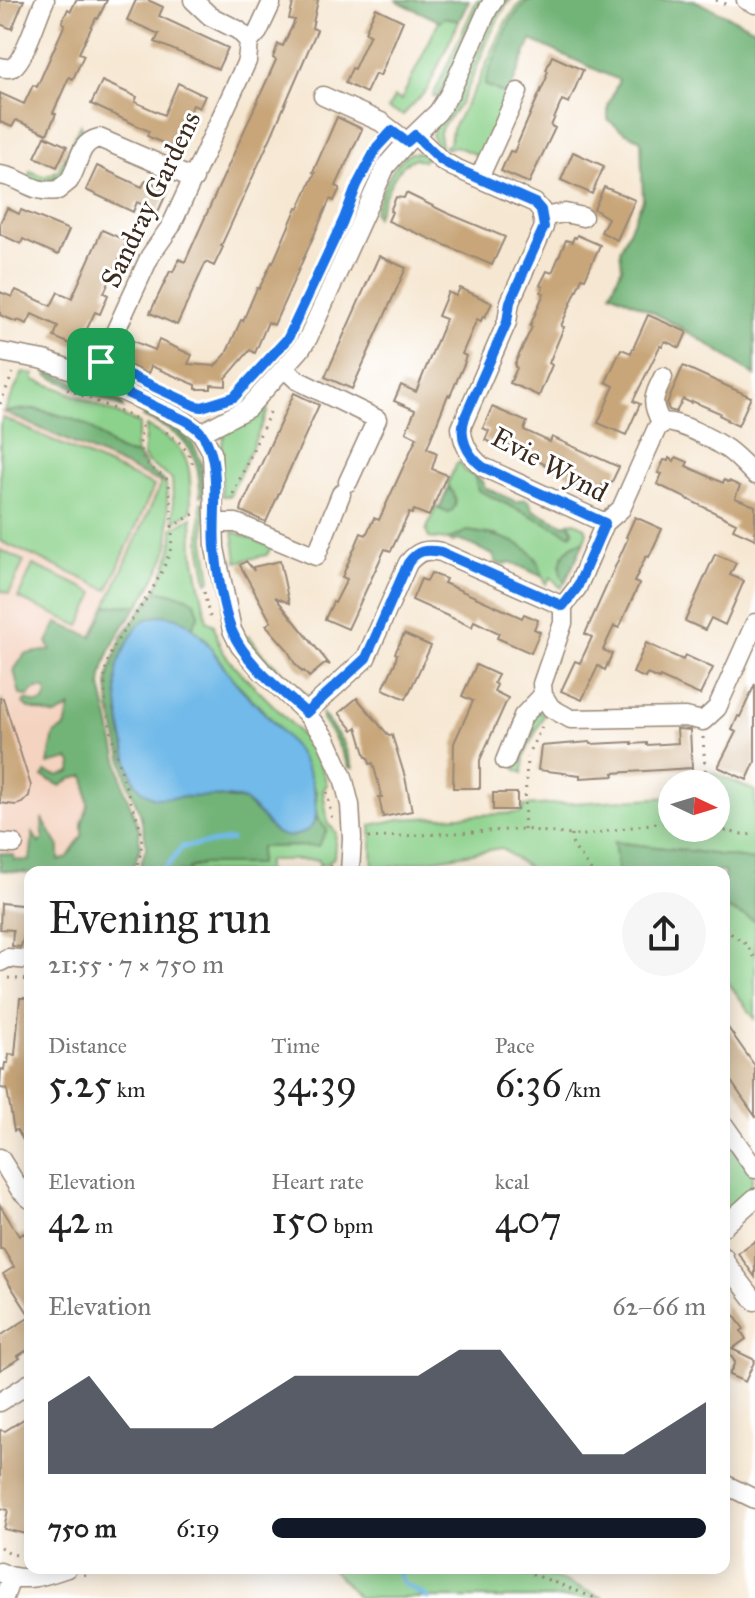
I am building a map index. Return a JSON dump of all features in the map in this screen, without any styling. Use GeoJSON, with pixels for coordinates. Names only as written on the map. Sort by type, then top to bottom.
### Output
{"type":"FeatureCollection","features":[{"type":"Feature","properties":{"kind":"street"},"geometry":{"type":"LineString","coordinates":[[0,67],[14,66],[26,48],[45,0]]}},
{"type":"Feature","properties":{"kind":"street"},"geometry":{"type":"LineString","coordinates":[[193,0],[210,16],[238,30],[249,42]]}},
{"type":"Feature","properties":{"kind":"street"},"geometry":{"type":"LineString","coordinates":[[201,433],[248,408],[308,338],[386,166],[438,112],[494,0]]}},
{"type":"Feature","properties":{"kind":"street"},"geometry":{"type":"LineString","coordinates":[[746,0],[755,4]]}},
{"type":"Feature","properties":{"kind":"street","name":"Sandray Gardens"},"geometry":{"type":"LineString","coordinates":[[94,378],[150,256],[171,226],[194,179],[247,61],[249,42],[258,32],[271,4]]}},
{"type":"Feature","properties":{"kind":"street"},"geometry":{"type":"LineString","coordinates":[[479,178],[518,92]]}},
{"type":"Feature","properties":{"kind":"street"},"geometry":{"type":"LineString","coordinates":[[323,96],[381,122],[441,160],[535,203],[542,217],[565,213],[583,217]]}},
{"type":"Feature","properties":{"kind":"street"},"geometry":{"type":"LineString","coordinates":[[0,175],[38,190],[58,190],[68,181],[85,145],[99,138],[194,179]]}},
{"type":"Feature","properties":{"kind":"street","name":"Evie Wynd"},"geometry":{"type":"LineString","coordinates":[[542,217],[544,227],[510,302],[507,322],[461,428],[462,437],[475,460],[483,467],[605,523],[577,588],[563,606]]}},
{"type":"Feature","properties":{"kind":"street"},"geometry":{"type":"LineString","coordinates":[[0,352],[44,360],[94,378],[184,420],[201,433],[212,452],[214,486],[222,523],[215,548],[232,630],[240,646],[306,713],[326,739],[343,777],[350,805],[350,866]]}},
{"type":"Feature","properties":{"kind":"street"},"geometry":{"type":"LineString","coordinates":[[222,523],[236,523],[316,556],[377,419],[297,380],[284,368]]}},
{"type":"Feature","properties":{"kind":"street"},"geometry":{"type":"LineString","coordinates":[[662,424],[653,408],[654,396],[663,377]]}},
{"type":"Feature","properties":{"kind":"street"},"geometry":{"type":"LineString","coordinates":[[605,523],[621,509],[657,428],[664,422],[695,431],[728,449],[755,475]]}},
{"type":"Feature","properties":{"kind":"street"},"geometry":{"type":"LineString","coordinates":[[306,713],[366,658],[408,563],[422,550],[441,552],[563,606],[563,623],[542,684],[547,701],[571,719],[685,717],[703,721],[717,708],[755,623]]}},
{"type":"Feature","properties":{"kind":"street"},"geometry":{"type":"LineString","coordinates":[[505,761],[523,716],[547,701]]}},
{"type":"Feature","properties":{"kind":"street"},"geometry":{"type":"LineString","coordinates":[[0,962],[8,958],[24,959]]}},
{"type":"Feature","properties":{"kind":"street"},"geometry":{"type":"LineString","coordinates":[[730,1134],[755,1169]]}},
{"type":"Feature","properties":{"kind":"street"},"geometry":{"type":"LineString","coordinates":[[0,1158],[24,1194]]}},
{"type":"Feature","properties":{"kind":"street"},"geometry":{"type":"LineString","coordinates":[[730,1221],[755,1198]]}},
{"type":"Feature","properties":{"kind":"street"},"geometry":{"type":"LineString","coordinates":[[730,1268],[755,1301]]}},
{"type":"Feature","properties":{"kind":"street"},"geometry":{"type":"LineString","coordinates":[[0,1402],[24,1387]]}},
{"type":"Feature","properties":{"kind":"street"},"geometry":{"type":"LineString","coordinates":[[730,1487],[755,1499]]}},
{"type":"Feature","properties":{"kind":"street"},"geometry":{"type":"LineString","coordinates":[[4,1598],[5,1575],[34,1578],[47,1574]]}},
{"type":"Feature","properties":{"kind":"path"},"geometry":{"type":"LineString","coordinates":[[0,404],[21,355]]}},
{"type":"Feature","properties":{"kind":"path"},"geometry":{"type":"LineString","coordinates":[[196,406],[218,403]]}},
{"type":"Feature","properties":{"kind":"path"},"geometry":{"type":"LineString","coordinates":[[222,523],[274,405]]}},
{"type":"Feature","properties":{"kind":"path"},"geometry":{"type":"LineString","coordinates":[[137,866],[143,849],[142,827],[119,763],[106,698],[105,672],[126,625],[155,586],[172,542],[168,480],[147,465],[140,455],[143,422]]}},
{"type":"Feature","properties":{"kind":"path"},"geometry":{"type":"LineString","coordinates":[[171,527],[197,512]]}},
{"type":"Feature","properties":{"kind":"path"},"geometry":{"type":"LineString","coordinates":[[524,829],[527,756],[547,701]]}},
{"type":"Feature","properties":{"kind":"path"},"geometry":{"type":"LineString","coordinates":[[703,721],[705,770]]}},
{"type":"Feature","properties":{"kind":"path"},"geometry":{"type":"LineString","coordinates":[[369,828],[368,838],[524,829],[584,835],[658,823]]}},
{"type":"Feature","properties":{"kind":"path"},"geometry":{"type":"LineString","coordinates":[[730,832],[755,834]]}},
{"type":"Feature","properties":{"kind":"path"},"geometry":{"type":"LineString","coordinates":[[571,835],[573,846],[588,866]]}},
{"type":"Feature","properties":{"kind":"path"},"geometry":{"type":"LineString","coordinates":[[730,933],[746,944],[755,958]]}},
{"type":"Feature","properties":{"kind":"path"},"geometry":{"type":"LineString","coordinates":[[0,977],[24,979]]}},
{"type":"Feature","properties":{"kind":"path"},"geometry":{"type":"LineString","coordinates":[[0,1547],[24,1557]]}},
{"type":"Feature","properties":{"kind":"path"},"geometry":{"type":"LineString","coordinates":[[533,1574],[595,1598]]}},
{"type":"Feature","properties":{"kind":"shaded area"},"geometry":{"type":"Polygon","coordinates":[[[0,411],[162,483],[76,675],[105,866],[24,866],[24,872],[0,870],[0,411]]]}},
{"type":"Feature","properties":{"kind":"green space"},"geometry":{"type":"Polygon","coordinates":[[[395,0],[469,0],[459,21],[446,17],[439,21],[395,0]]]}},
{"type":"Feature","properties":{"kind":"green space"},"geometry":{"type":"Polygon","coordinates":[[[477,0],[483,0],[438,97],[433,96],[477,0]]]}},
{"type":"Feature","properties":{"kind":"green space"},"geometry":{"type":"Polygon","coordinates":[[[505,0],[510,0],[461,102],[442,127],[438,148],[432,136],[434,129],[454,104],[505,0]]]}},
{"type":"Feature","properties":{"kind":"green space"},"geometry":{"type":"Polygon","coordinates":[[[523,0],[528,0],[510,22],[486,85],[508,96],[479,160],[475,154],[455,146],[447,149],[444,147],[450,143],[452,129],[477,85],[506,21],[523,0]]]}},
{"type":"Feature","properties":{"kind":"green space"},"geometry":{"type":"Polygon","coordinates":[[[528,0],[694,0],[755,29],[755,376],[685,330],[611,292],[622,267],[620,250],[643,200],[641,140],[608,120],[608,106],[619,80],[531,40],[508,96],[485,85],[510,22],[528,0]]]}},
{"type":"Feature","properties":{"kind":"green space"},"geometry":{"type":"Polygon","coordinates":[[[446,17],[459,21],[427,90],[403,115],[388,109],[394,97],[401,100],[439,21],[446,17]]]}},
{"type":"Feature","properties":{"kind":"green space"},"geometry":{"type":"Polygon","coordinates":[[[80,124],[83,129],[64,174],[43,183],[29,177],[30,171],[45,177],[59,170],[80,124]]]}},
{"type":"Feature","properties":{"kind":"green space"},"geometry":{"type":"Polygon","coordinates":[[[410,153],[427,157],[423,161],[415,158],[401,168],[376,217],[374,212],[388,179],[397,164],[410,153]]]}},
{"type":"Feature","properties":{"kind":"green space"},"geometry":{"type":"Polygon","coordinates":[[[46,370],[121,402],[123,408],[48,376],[46,370]]]}},
{"type":"Feature","properties":{"kind":"green space"},"geometry":{"type":"Polygon","coordinates":[[[23,372],[34,374],[34,380],[140,424],[135,447],[137,454],[123,452],[89,427],[55,414],[32,409],[4,412],[23,372]]]}},
{"type":"Feature","properties":{"kind":"green space"},"geometry":{"type":"Polygon","coordinates":[[[243,392],[249,393],[210,414],[193,413],[171,404],[171,400],[196,410],[208,410],[227,403],[243,392]]]}},
{"type":"Feature","properties":{"kind":"green space"},"geometry":{"type":"Polygon","coordinates":[[[264,405],[268,411],[230,496],[222,496],[225,431],[264,405]]]}},
{"type":"Feature","properties":{"kind":"green space"},"geometry":{"type":"Polygon","coordinates":[[[33,409],[83,423],[122,452],[137,454],[147,469],[163,480],[162,483],[4,412],[33,409]]]}},
{"type":"Feature","properties":{"kind":"green space"},"geometry":{"type":"Polygon","coordinates":[[[147,412],[174,427],[192,443],[201,464],[205,495],[200,496],[197,466],[187,446],[170,430],[143,417],[147,412]]]}},
{"type":"Feature","properties":{"kind":"green space"},"geometry":{"type":"Polygon","coordinates":[[[3,418],[154,486],[108,590],[0,541],[0,425],[3,418]]]}},
{"type":"Feature","properties":{"kind":"green space"},"geometry":{"type":"Polygon","coordinates":[[[146,426],[181,451],[189,469],[191,511],[174,522],[172,479],[148,463],[143,455],[146,426]]]}},
{"type":"Feature","properties":{"kind":"green space"},"geometry":{"type":"Polygon","coordinates":[[[460,462],[465,471],[475,477],[478,490],[518,510],[573,530],[569,523],[575,522],[585,527],[584,542],[571,546],[563,556],[560,569],[565,582],[561,588],[551,577],[546,584],[536,558],[527,549],[496,535],[467,531],[448,540],[429,538],[426,531],[436,507],[449,513],[450,487],[447,485],[460,462]]]}},
{"type":"Feature","properties":{"kind":"green space"},"geometry":{"type":"Polygon","coordinates":[[[475,477],[481,480],[485,488],[517,502],[524,499],[529,501],[533,510],[565,525],[569,523],[573,530],[571,535],[478,490],[475,477]]]}},
{"type":"Feature","properties":{"kind":"green space"},"geometry":{"type":"Polygon","coordinates":[[[163,480],[166,483],[169,537],[161,567],[139,605],[106,606],[163,480]]]}},
{"type":"Feature","properties":{"kind":"green space"},"geometry":{"type":"Polygon","coordinates":[[[449,487],[456,500],[455,507],[449,513],[439,509],[449,487]]]}},
{"type":"Feature","properties":{"kind":"green space"},"geometry":{"type":"Polygon","coordinates":[[[201,502],[205,502],[205,542],[211,579],[207,582],[200,544],[201,502]]]}},
{"type":"Feature","properties":{"kind":"green space"},"geometry":{"type":"Polygon","coordinates":[[[192,517],[193,550],[207,621],[214,625],[221,648],[304,739],[321,768],[327,784],[323,791],[328,824],[336,832],[334,857],[327,864],[319,865],[319,860],[267,860],[267,866],[196,866],[258,864],[260,847],[317,846],[327,830],[317,818],[316,791],[278,726],[232,678],[205,639],[192,628],[199,614],[187,597],[156,590],[170,553],[173,528],[192,517]]]}},
{"type":"Feature","properties":{"kind":"green space"},"geometry":{"type":"Polygon","coordinates":[[[233,531],[271,547],[267,555],[237,562],[233,531]]]}},
{"type":"Feature","properties":{"kind":"green space"},"geometry":{"type":"Polygon","coordinates":[[[467,531],[504,538],[522,546],[536,560],[543,577],[511,562],[496,563],[493,555],[460,540],[448,540],[467,531]]]}},
{"type":"Feature","properties":{"kind":"green space"},"geometry":{"type":"Polygon","coordinates":[[[584,542],[565,582],[560,569],[563,556],[571,546],[584,542]]]}},
{"type":"Feature","properties":{"kind":"green space"},"geometry":{"type":"Polygon","coordinates":[[[0,550],[24,561],[9,594],[0,590],[0,550]]]}},
{"type":"Feature","properties":{"kind":"green space"},"geometry":{"type":"Polygon","coordinates":[[[33,565],[95,593],[80,626],[18,598],[33,565]]]}},
{"type":"Feature","properties":{"kind":"green space"},"geometry":{"type":"Polygon","coordinates":[[[156,590],[187,597],[195,602],[199,614],[192,628],[182,620],[118,664],[121,725],[136,784],[245,801],[280,835],[312,826],[317,818],[327,830],[318,846],[260,847],[259,864],[140,866],[146,848],[145,837],[110,708],[108,683],[123,635],[156,590]]]}},
{"type":"Feature","properties":{"kind":"green space"},"geometry":{"type":"Polygon","coordinates":[[[139,605],[114,643],[105,664],[101,686],[125,791],[139,829],[140,848],[134,866],[24,866],[24,872],[0,870],[0,853],[14,855],[14,860],[30,861],[33,833],[39,843],[43,838],[42,818],[59,847],[59,861],[67,858],[82,836],[88,805],[85,776],[71,779],[61,786],[43,777],[45,772],[59,776],[71,772],[69,759],[48,764],[54,734],[65,728],[70,707],[56,716],[28,708],[23,703],[26,700],[37,704],[44,702],[47,694],[45,689],[40,688],[29,696],[20,695],[14,670],[25,654],[51,650],[47,642],[57,623],[92,637],[106,606],[139,605]]]}},
{"type":"Feature","properties":{"kind":"green space"},"geometry":{"type":"Polygon","coordinates":[[[249,635],[260,651],[307,695],[299,694],[256,654],[246,640],[249,635]]]}},
{"type":"Feature","properties":{"kind":"green space"},"geometry":{"type":"Polygon","coordinates":[[[540,711],[544,715],[524,756],[523,773],[516,770],[518,746],[528,742],[534,728],[532,719],[540,711]]]}},
{"type":"Feature","properties":{"kind":"green space"},"geometry":{"type":"Polygon","coordinates":[[[322,713],[343,742],[353,768],[349,767],[322,720],[322,713]]]}},
{"type":"Feature","properties":{"kind":"green space"},"geometry":{"type":"Polygon","coordinates":[[[730,780],[755,791],[755,860],[614,842],[617,866],[526,866],[501,848],[396,866],[373,866],[371,825],[400,819],[519,813],[523,806],[658,798],[658,842],[730,842],[730,780]]]}},
{"type":"Feature","properties":{"kind":"green space"},"geometry":{"type":"Polygon","coordinates":[[[614,842],[755,860],[755,921],[730,910],[730,866],[617,866],[614,842]]]}},
{"type":"Feature","properties":{"kind":"green space"},"geometry":{"type":"Polygon","coordinates":[[[730,910],[755,921],[755,1019],[730,985],[730,910]]]}},
{"type":"Feature","properties":{"kind":"green space"},"geometry":{"type":"Polygon","coordinates":[[[730,1141],[752,1172],[751,1186],[730,1211],[730,1141]]]}},
{"type":"Feature","properties":{"kind":"green space"},"geometry":{"type":"Polygon","coordinates":[[[337,1574],[546,1574],[604,1598],[359,1598],[337,1574]]]}},
{"type":"Feature","properties":{"kind":"water"},"geometry":{"type":"Polygon","coordinates":[[[161,615],[182,620],[199,633],[231,677],[297,751],[307,768],[316,807],[314,821],[308,830],[293,836],[276,833],[252,806],[238,799],[154,798],[137,785],[127,758],[121,724],[118,665],[140,624],[161,615]]]}},
{"type":"Feature","properties":{"kind":"building"},"geometry":{"type":"Polygon","coordinates":[[[0,0],[24,0],[12,29],[0,24],[0,0]]]}},
{"type":"Feature","properties":{"kind":"building"},"geometry":{"type":"Polygon","coordinates":[[[76,0],[107,0],[79,53],[84,55],[73,79],[69,77],[47,134],[16,120],[12,127],[0,122],[0,93],[24,104],[33,85],[37,87],[65,24],[62,22],[76,0]]]}},
{"type":"Feature","properties":{"kind":"building"},"geometry":{"type":"Polygon","coordinates":[[[136,0],[148,0],[163,7],[159,16],[228,48],[218,69],[155,42],[159,34],[127,20],[136,0]]]}},
{"type":"Feature","properties":{"kind":"building"},"geometry":{"type":"Polygon","coordinates":[[[294,0],[318,0],[312,28],[317,30],[214,266],[206,262],[177,325],[150,313],[170,271],[173,272],[179,259],[185,262],[276,60],[273,58],[278,44],[283,46],[295,20],[289,19],[294,0]]]}},
{"type":"Feature","properties":{"kind":"building"},"geometry":{"type":"Polygon","coordinates":[[[376,8],[403,21],[380,76],[375,74],[366,93],[345,83],[370,34],[365,32],[376,8]]]}},
{"type":"Feature","properties":{"kind":"building"},"geometry":{"type":"Polygon","coordinates":[[[552,56],[583,70],[569,103],[562,100],[551,126],[555,128],[529,183],[501,171],[510,151],[514,152],[547,77],[546,70],[552,56]]]}},
{"type":"Feature","properties":{"kind":"building"},"geometry":{"type":"Polygon","coordinates":[[[102,81],[137,97],[135,102],[164,115],[178,83],[205,96],[199,108],[193,105],[174,148],[147,136],[149,131],[91,104],[102,81]]]}},
{"type":"Feature","properties":{"kind":"building"},"geometry":{"type":"Polygon","coordinates":[[[337,117],[362,129],[336,186],[340,188],[334,201],[330,199],[274,325],[268,322],[255,353],[250,350],[226,378],[226,386],[211,385],[211,389],[196,389],[196,385],[151,366],[148,374],[124,363],[133,341],[155,350],[159,340],[192,355],[188,364],[215,366],[226,354],[299,208],[337,117]]]}},
{"type":"Feature","properties":{"kind":"building"},"geometry":{"type":"Polygon","coordinates":[[[45,136],[67,146],[57,167],[35,157],[45,136]]]}},
{"type":"Feature","properties":{"kind":"building"},"geometry":{"type":"Polygon","coordinates":[[[573,152],[604,166],[592,194],[561,180],[573,152]]]}},
{"type":"Feature","properties":{"kind":"building"},"geometry":{"type":"Polygon","coordinates":[[[97,166],[142,187],[146,180],[168,190],[158,212],[137,202],[133,212],[86,190],[97,166]]]}},
{"type":"Feature","properties":{"kind":"building"},"geometry":{"type":"Polygon","coordinates":[[[604,187],[635,200],[617,240],[601,232],[608,218],[594,209],[604,187]]]}},
{"type":"Feature","properties":{"kind":"building"},"geometry":{"type":"Polygon","coordinates":[[[406,193],[505,237],[492,265],[388,221],[396,197],[404,198],[406,193]]]}},
{"type":"Feature","properties":{"kind":"building"},"geometry":{"type":"Polygon","coordinates":[[[7,208],[19,214],[21,210],[69,230],[58,255],[23,239],[21,244],[0,234],[0,223],[7,208]]]}},
{"type":"Feature","properties":{"kind":"building"},"geometry":{"type":"Polygon","coordinates":[[[102,230],[127,241],[104,293],[108,295],[100,314],[95,312],[77,347],[54,337],[58,326],[32,314],[27,324],[0,315],[0,292],[12,297],[16,290],[51,306],[58,292],[72,298],[102,230]]]}},
{"type":"Feature","properties":{"kind":"building"},"geometry":{"type":"Polygon","coordinates":[[[577,235],[600,245],[561,326],[564,327],[539,396],[510,383],[544,293],[540,285],[547,271],[552,273],[566,240],[572,242],[577,235]]]}},
{"type":"Feature","properties":{"kind":"building"},"geometry":{"type":"Polygon","coordinates":[[[379,256],[406,268],[352,389],[325,377],[379,256]]]}},
{"type":"Feature","properties":{"kind":"building"},"geometry":{"type":"Polygon","coordinates":[[[460,288],[492,303],[485,317],[481,321],[477,319],[462,354],[466,356],[465,362],[427,448],[437,453],[432,469],[447,475],[429,516],[414,510],[412,514],[409,513],[391,551],[385,549],[348,629],[325,619],[347,579],[342,577],[361,533],[366,535],[374,518],[379,520],[417,437],[406,432],[415,410],[394,401],[401,385],[416,392],[446,319],[438,316],[448,292],[456,296],[460,288]]]}},
{"type":"Feature","properties":{"kind":"building"},"geometry":{"type":"Polygon","coordinates":[[[648,315],[687,332],[680,348],[665,341],[660,346],[633,401],[640,404],[626,435],[598,423],[614,386],[606,382],[621,349],[631,353],[648,315]]]}},
{"type":"Feature","properties":{"kind":"building"},"geometry":{"type":"Polygon","coordinates":[[[683,366],[751,397],[738,426],[720,413],[692,401],[683,399],[676,412],[669,410],[667,404],[683,366]]]}},
{"type":"Feature","properties":{"kind":"building"},"geometry":{"type":"Polygon","coordinates":[[[294,393],[319,405],[266,522],[241,511],[242,506],[294,393]]]}},
{"type":"Feature","properties":{"kind":"building"},"geometry":{"type":"Polygon","coordinates":[[[492,407],[527,422],[524,430],[550,442],[552,437],[619,467],[609,488],[602,485],[599,494],[585,487],[586,483],[525,453],[501,442],[499,446],[485,440],[489,431],[483,428],[492,407]]]}},
{"type":"Feature","properties":{"kind":"building"},"geometry":{"type":"Polygon","coordinates":[[[676,457],[688,462],[686,466],[723,483],[724,480],[740,486],[735,498],[755,506],[755,539],[733,529],[736,523],[657,484],[664,460],[668,461],[669,458],[674,461],[676,457]]]}},
{"type":"Feature","properties":{"kind":"building"},"geometry":{"type":"Polygon","coordinates":[[[635,517],[662,529],[634,582],[639,584],[619,628],[614,626],[603,650],[612,654],[605,670],[598,666],[582,700],[561,691],[575,661],[580,663],[592,637],[585,634],[635,517]]]}},
{"type":"Feature","properties":{"kind":"building"},"geometry":{"type":"Polygon","coordinates":[[[715,554],[736,563],[730,575],[744,581],[725,625],[711,618],[705,630],[685,621],[715,554]]]}},
{"type":"Feature","properties":{"kind":"building"},"geometry":{"type":"Polygon","coordinates":[[[246,561],[254,571],[253,567],[280,561],[289,603],[275,597],[330,665],[326,663],[309,677],[295,664],[287,649],[266,625],[271,622],[240,565],[246,561]]]}},
{"type":"Feature","properties":{"kind":"building"},"geometry":{"type":"Polygon","coordinates":[[[431,573],[446,579],[444,583],[522,618],[524,614],[538,620],[534,629],[540,632],[531,653],[497,638],[499,633],[474,621],[472,627],[412,600],[421,579],[427,581],[431,573]]]}},
{"type":"Feature","properties":{"kind":"building"},"geometry":{"type":"Polygon","coordinates":[[[404,634],[431,646],[406,699],[383,689],[404,634]]]}},
{"type":"Feature","properties":{"kind":"building"},"geometry":{"type":"Polygon","coordinates":[[[646,643],[683,660],[685,655],[713,668],[700,695],[660,677],[647,674],[645,678],[633,673],[646,643]]]}},
{"type":"Feature","properties":{"kind":"building"},"geometry":{"type":"Polygon","coordinates":[[[476,665],[498,675],[494,691],[508,698],[480,760],[480,788],[453,788],[454,743],[473,701],[462,696],[476,665]]]}},
{"type":"Feature","properties":{"kind":"building"},"geometry":{"type":"Polygon","coordinates":[[[755,684],[755,762],[747,780],[718,767],[755,684]]]}},
{"type":"Feature","properties":{"kind":"building"},"geometry":{"type":"Polygon","coordinates":[[[0,698],[3,698],[31,786],[29,796],[16,805],[0,803],[0,698]]]}},
{"type":"Feature","properties":{"kind":"building"},"geometry":{"type":"Polygon","coordinates":[[[357,698],[389,736],[392,735],[412,811],[383,817],[379,797],[382,797],[373,763],[370,764],[366,757],[357,727],[353,730],[339,713],[357,698]]]}},
{"type":"Feature","properties":{"kind":"building"},"geometry":{"type":"Polygon","coordinates":[[[677,729],[690,730],[692,768],[580,778],[580,775],[538,770],[541,746],[590,742],[678,743],[677,729]]]}},
{"type":"Feature","properties":{"kind":"building"},"geometry":{"type":"Polygon","coordinates":[[[493,793],[517,793],[517,810],[493,810],[493,793]]]}},
{"type":"Feature","properties":{"kind":"building"},"geometry":{"type":"Polygon","coordinates":[[[1,903],[24,905],[21,947],[12,946],[13,930],[0,929],[1,903]]]}},
{"type":"Feature","properties":{"kind":"building"},"geometry":{"type":"Polygon","coordinates":[[[20,998],[24,998],[24,1142],[17,1130],[14,1131],[7,1089],[0,1088],[1,1069],[4,1070],[5,1063],[8,1063],[9,1054],[15,1055],[20,998]]]}},
{"type":"Feature","properties":{"kind":"building"},"geometry":{"type":"Polygon","coordinates":[[[730,1031],[755,1066],[755,1116],[730,1080],[730,1031]]]}},
{"type":"Feature","properties":{"kind":"building"},"geometry":{"type":"Polygon","coordinates":[[[0,1205],[19,1236],[24,1233],[24,1307],[3,1274],[14,1267],[0,1249],[0,1205]]]}},
{"type":"Feature","properties":{"kind":"building"},"geometry":{"type":"Polygon","coordinates":[[[755,1241],[755,1277],[738,1253],[755,1241]]]}},
{"type":"Feature","properties":{"kind":"building"},"geometry":{"type":"Polygon","coordinates":[[[730,1310],[744,1329],[741,1331],[746,1339],[732,1349],[755,1360],[745,1382],[730,1375],[735,1362],[730,1355],[730,1310]]]}},
{"type":"Feature","properties":{"kind":"building"},"geometry":{"type":"Polygon","coordinates":[[[24,1321],[24,1352],[0,1370],[0,1336],[24,1321]]]}},
{"type":"Feature","properties":{"kind":"building"},"geometry":{"type":"Polygon","coordinates":[[[24,1419],[24,1534],[4,1529],[8,1510],[0,1508],[0,1430],[5,1431],[24,1419]]]}},
{"type":"Feature","properties":{"kind":"waterway"},"geometry":{"type":"LineString","coordinates":[[168,866],[182,847],[231,840]]}},
{"type":"Feature","properties":{"kind":"waterway"},"geometry":{"type":"LineString","coordinates":[[399,1574],[404,1584],[428,1598]]}},
{"type":"Feature","properties":{"kind":"route"},"geometry":{"type":"LineString","coordinates":[[392,131],[407,142],[415,135],[453,167],[535,203],[541,210],[543,220],[544,227],[510,302],[507,322],[461,428],[466,447],[483,467],[605,523],[577,588],[563,606],[441,552],[422,550],[414,555],[366,658],[306,713],[262,671],[240,646],[232,630],[215,548],[212,452],[201,433],[184,420],[94,378],[101,362],[196,406],[234,397],[288,338],[377,147],[392,131]]}}]}
